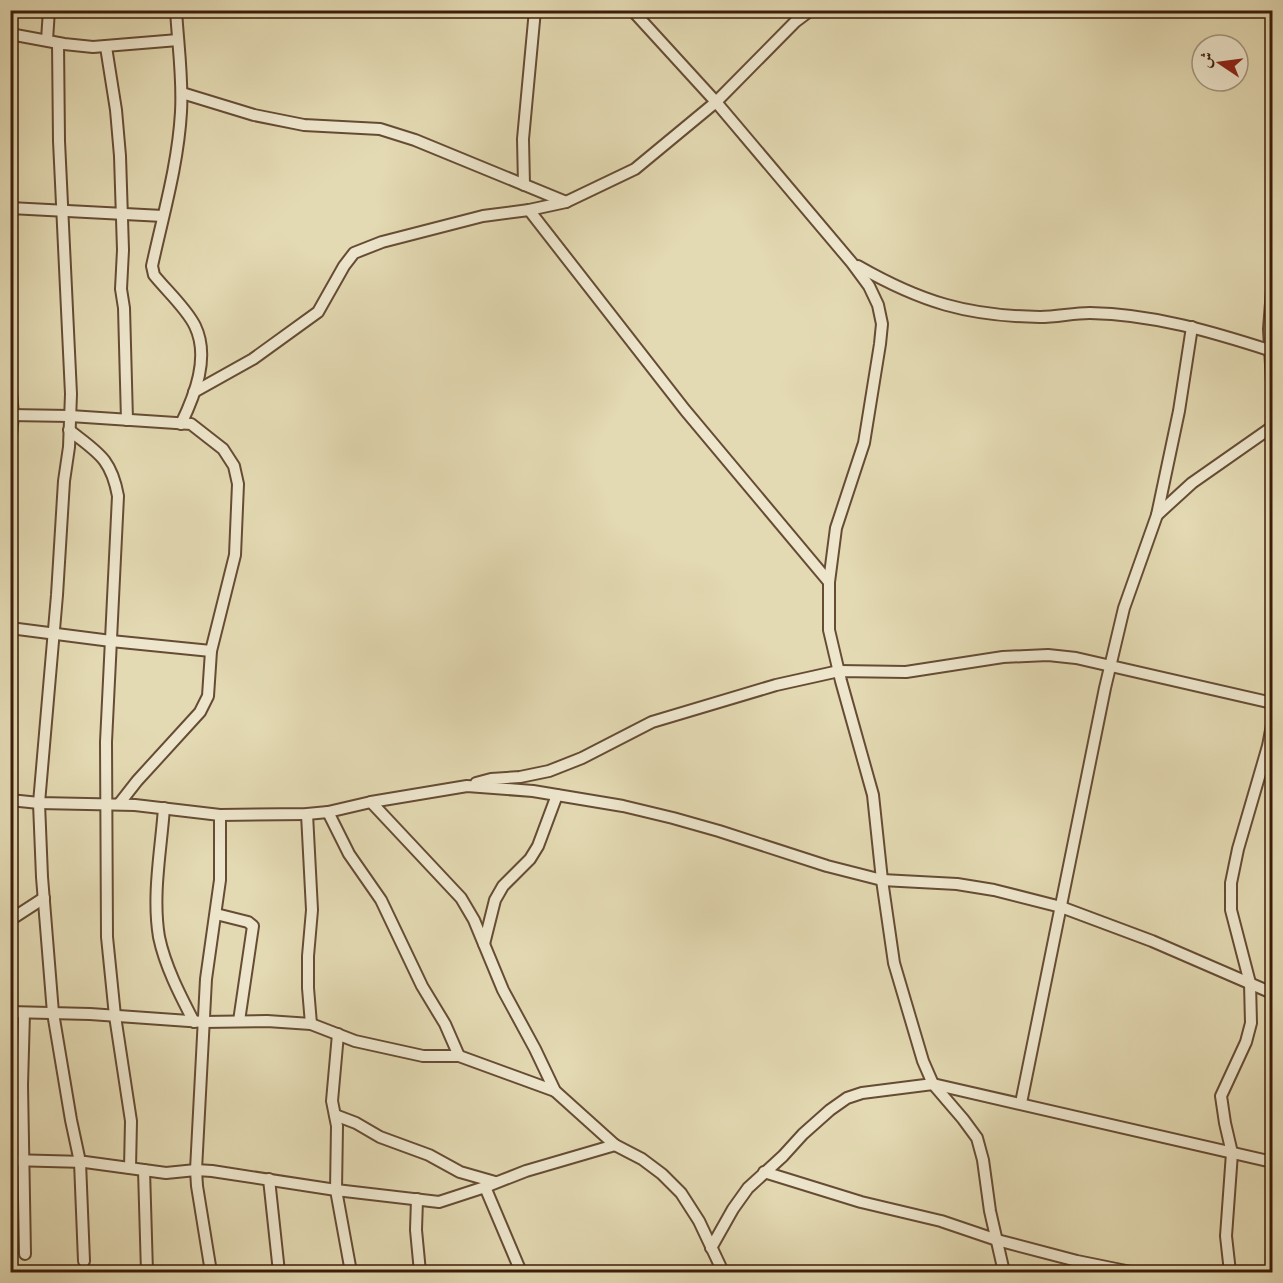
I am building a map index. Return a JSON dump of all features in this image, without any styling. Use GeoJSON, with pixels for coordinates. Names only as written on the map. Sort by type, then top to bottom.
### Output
{"type":"FeatureCollection","features":[{"type":"Feature","properties":{"kind":"street"},"geometry":{"type":"LineString","coordinates":[[49,10],[53,41],[70,344],[70,416],[39,803],[53,1013],[67,1101],[80,1162],[84,1261]]}},
{"type":"Feature","properties":{"kind":"street"},"geometry":{"type":"LineString","coordinates":[[176,10],[182,77],[179,141],[174,175],[152,266],[154,275],[195,325],[201,355],[194,392],[181,424]]}},
{"type":"Feature","properties":{"kind":"street"},"geometry":{"type":"LineString","coordinates":[[524,185],[523,139],[535,10]]}},
{"type":"Feature","properties":{"kind":"street"},"geometry":{"type":"LineString","coordinates":[[632,10],[716,102],[852,263],[869,286],[878,305],[882,324],[881,334],[864,443],[836,528],[829,582],[830,630],[873,795],[894,963],[922,1061],[933,1084],[977,1138],[1004,1272]]}},
{"type":"Feature","properties":{"kind":"street"},"geometry":{"type":"LineString","coordinates":[[194,392],[253,359],[274,341],[318,312],[354,253],[382,242],[483,216],[566,202],[635,169],[716,102],[795,22],[811,10]]}},
{"type":"Feature","properties":{"kind":"street"},"geometry":{"type":"LineString","coordinates":[[10,34],[106,47],[178,40]]}},
{"type":"Feature","properties":{"kind":"street"},"geometry":{"type":"LineString","coordinates":[[106,47],[116,110],[120,156],[123,250],[121,289],[124,308],[127,420]]}},
{"type":"Feature","properties":{"kind":"street"},"geometry":{"type":"LineString","coordinates":[[182,93],[254,115],[304,125],[380,129],[415,140],[566,202]]}},
{"type":"Feature","properties":{"kind":"street"},"geometry":{"type":"LineString","coordinates":[[10,208],[163,216]]}},
{"type":"Feature","properties":{"kind":"street"},"geometry":{"type":"LineString","coordinates":[[529,210],[685,410],[829,582]]}},
{"type":"Feature","properties":{"kind":"street"},"geometry":{"type":"LineString","coordinates":[[852,263],[906,292],[957,309],[1042,317],[1090,313],[1162,320],[1271,351]]}},
{"type":"Feature","properties":{"kind":"street"},"geometry":{"type":"LineString","coordinates":[[1272,290],[1270,305],[1272,382]]}},
{"type":"Feature","properties":{"kind":"street"},"geometry":{"type":"LineString","coordinates":[[1021,1103],[1110,666],[1124,608],[1157,515],[1179,411],[1192,327]]}},
{"type":"Feature","properties":{"kind":"street"},"geometry":{"type":"LineString","coordinates":[[10,380],[12,415],[10,445]]}},
{"type":"Feature","properties":{"kind":"street"},"geometry":{"type":"LineString","coordinates":[[12,415],[70,416],[191,424],[223,449],[234,466],[238,484],[235,555],[211,651],[208,696],[200,712],[118,804]]}},
{"type":"Feature","properties":{"kind":"street"},"geometry":{"type":"LineString","coordinates":[[1157,515],[1192,483],[1272,427]]}},
{"type":"Feature","properties":{"kind":"street"},"geometry":{"type":"LineString","coordinates":[[69,430],[102,455],[115,477],[118,496],[106,742],[107,937],[115,1016],[131,1121],[130,1168]]}},
{"type":"Feature","properties":{"kind":"street"},"geometry":{"type":"LineString","coordinates":[[10,628],[211,651]]}},
{"type":"Feature","properties":{"kind":"street"},"geometry":{"type":"LineString","coordinates":[[10,800],[39,803],[107,803],[220,815],[328,812],[371,802],[467,786],[491,779],[520,777],[549,771],[582,758],[652,722],[776,685],[839,670],[906,672],[1003,657],[1048,655],[1076,658],[1272,703]]}},
{"type":"Feature","properties":{"kind":"street"},"geometry":{"type":"LineString","coordinates":[[1230,1272],[1226,1236],[1232,1153],[1221,1096],[1246,1042],[1251,1023],[1250,983],[1231,910],[1231,884],[1238,849],[1272,725]]}},
{"type":"Feature","properties":{"kind":"street"},"geometry":{"type":"LineString","coordinates":[[467,786],[533,791],[623,806],[719,831],[827,866],[882,880],[957,884],[994,890],[1060,907],[1124,929],[1272,993]]}},
{"type":"Feature","properties":{"kind":"street"},"geometry":{"type":"LineString","coordinates":[[484,945],[495,900],[503,886],[530,859],[538,846],[558,795]]}},
{"type":"Feature","properties":{"kind":"street"},"geometry":{"type":"LineString","coordinates":[[371,802],[460,898],[474,920],[503,990],[555,1091]]}},
{"type":"Feature","properties":{"kind":"street"},"geometry":{"type":"LineString","coordinates":[[164,808],[156,903],[159,934],[162,949],[178,991],[199,1022]]}},
{"type":"Feature","properties":{"kind":"street"},"geometry":{"type":"LineString","coordinates":[[328,812],[349,854],[381,900],[459,1056]]}},
{"type":"Feature","properties":{"kind":"street"},"geometry":{"type":"LineString","coordinates":[[307,814],[312,910],[308,956],[311,1024]]}},
{"type":"Feature","properties":{"kind":"street"},"geometry":{"type":"LineString","coordinates":[[211,1272],[196,1186],[196,1170],[199,1022],[220,880],[220,815]]}},
{"type":"Feature","properties":{"kind":"street"},"geometry":{"type":"LineString","coordinates":[[10,920],[44,898]]}},
{"type":"Feature","properties":{"kind":"street"},"geometry":{"type":"LineString","coordinates":[[216,914],[248,922],[253,926],[238,1021]]}},
{"type":"Feature","properties":{"kind":"street"},"geometry":{"type":"LineString","coordinates":[[10,1012],[199,1022],[311,1024],[355,1041],[423,1056],[459,1056],[555,1091],[615,1145],[656,1169],[681,1193],[699,1221],[723,1272]]}},
{"type":"Feature","properties":{"kind":"street"},"geometry":{"type":"LineString","coordinates":[[24,1013],[22,1085],[25,1254]]}},
{"type":"Feature","properties":{"kind":"street"},"geometry":{"type":"LineString","coordinates":[[338,1034],[332,1101],[338,1126],[336,1190],[351,1272]]}},
{"type":"Feature","properties":{"kind":"street"},"geometry":{"type":"LineString","coordinates":[[711,1248],[748,1188],[821,1118],[847,1098],[862,1093],[933,1084],[1272,1162]]}},
{"type":"Feature","properties":{"kind":"street"},"geometry":{"type":"LineString","coordinates":[[335,1115],[356,1123],[380,1137],[429,1155],[490,1185],[521,1272]]}},
{"type":"Feature","properties":{"kind":"street"},"geometry":{"type":"LineString","coordinates":[[10,1160],[80,1162],[166,1173],[196,1170],[439,1202],[526,1171],[615,1145]]}},
{"type":"Feature","properties":{"kind":"street"},"geometry":{"type":"LineString","coordinates":[[144,1170],[147,1272]]}},
{"type":"Feature","properties":{"kind":"street"},"geometry":{"type":"LineString","coordinates":[[764,1172],[861,1202],[941,1221],[997,1240],[1131,1272]]}},
{"type":"Feature","properties":{"kind":"street"},"geometry":{"type":"LineString","coordinates":[[268,1179],[279,1272]]}},
{"type":"Feature","properties":{"kind":"street"},"geometry":{"type":"LineString","coordinates":[[417,1198],[416,1230],[420,1272]]}}]}
